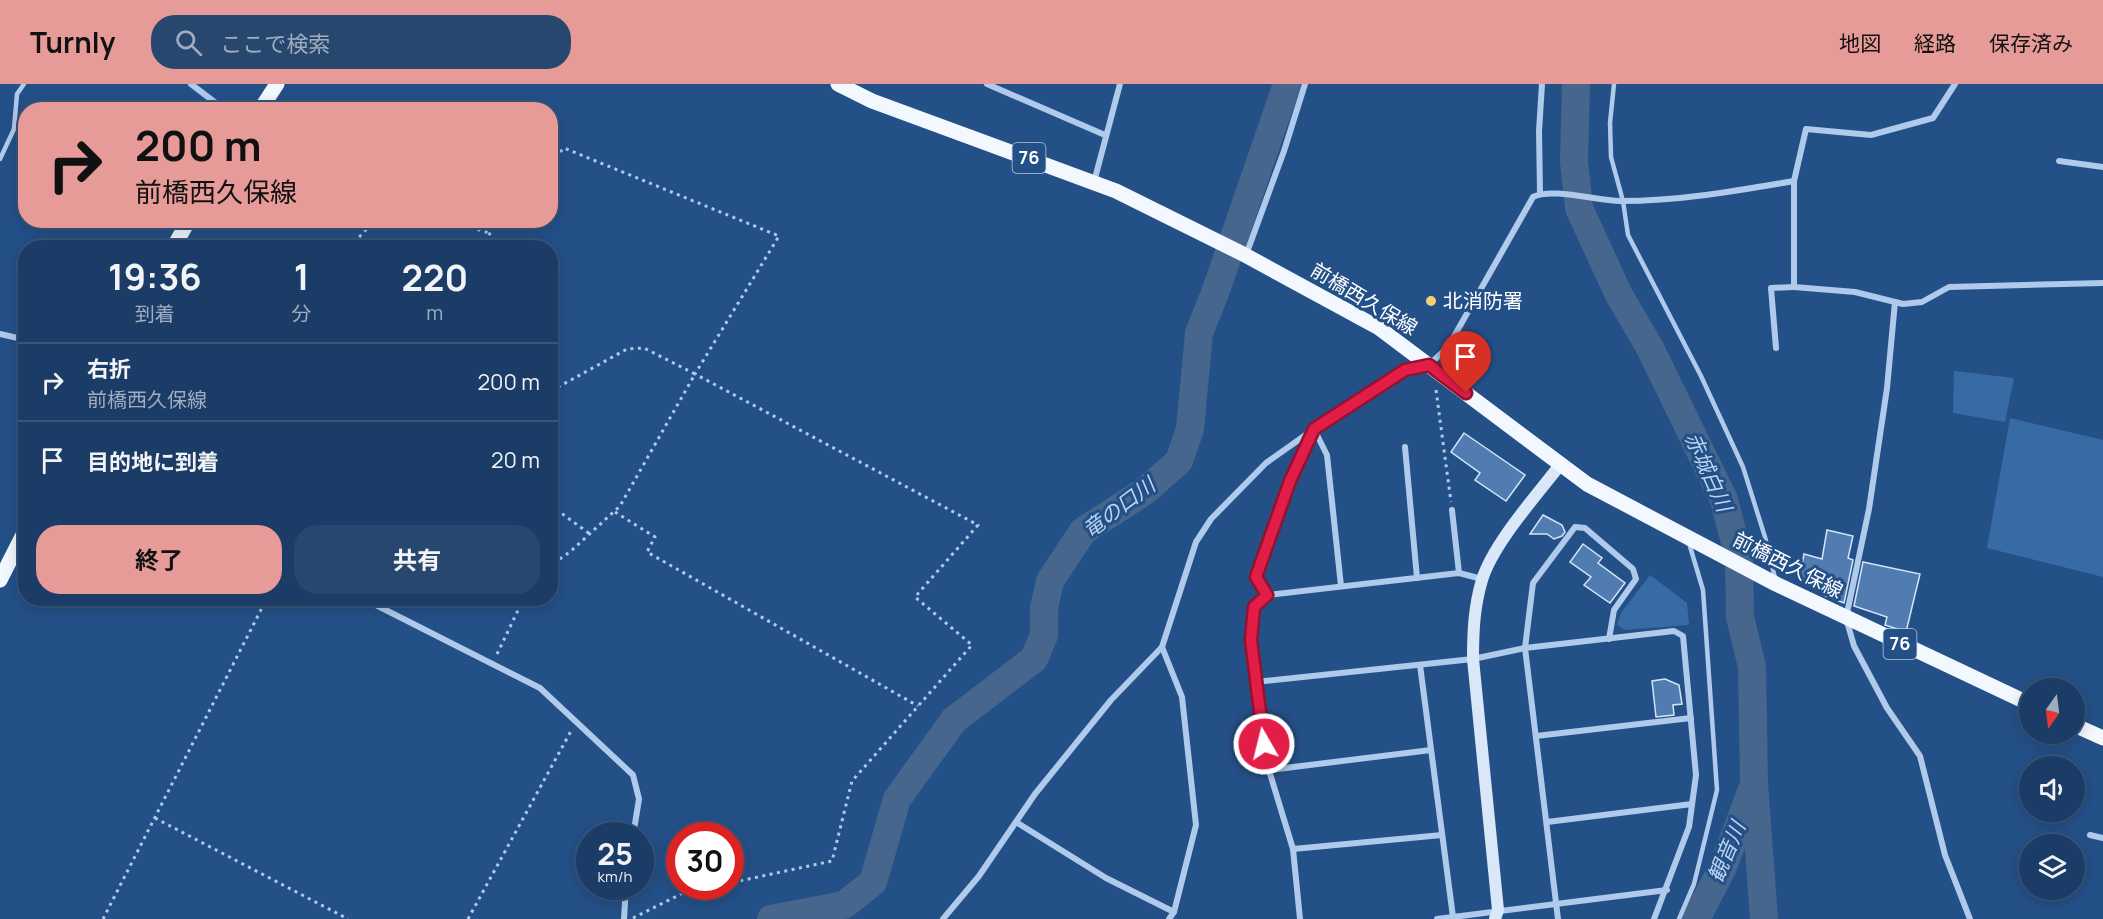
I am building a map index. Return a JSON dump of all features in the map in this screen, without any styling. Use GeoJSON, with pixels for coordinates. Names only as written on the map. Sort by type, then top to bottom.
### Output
{"type":"FeatureCollection","features":[{"type":"Feature","properties":{"kind":"main road"},"geometry":{"type":"LineString","coordinates":[[265,102],[277,84]]}},
{"type":"Feature","properties":{"kind":"main road","name":"前橋西久保線"},"geometry":{"type":"LineString","coordinates":[[838,84],[872,101],[1139,201],[1244,255],[1379,328],[1587,483],[1774,583],[2019,699]]}},
{"type":"Feature","properties":{"kind":"main road"},"geometry":{"type":"LineString","coordinates":[[0,580],[18,545]]}},
{"type":"Feature","properties":{"kind":"main road"},"geometry":{"type":"LineString","coordinates":[[2085,730],[2103,738]]}},
{"type":"Feature","properties":{"kind":"street"},"geometry":{"type":"LineString","coordinates":[[191,84],[215,102]]}},
{"type":"Feature","properties":{"kind":"street"},"geometry":{"type":"LineString","coordinates":[[987,84],[1105,135]]}},
{"type":"Feature","properties":{"kind":"street"},"geometry":{"type":"LineString","coordinates":[[1094,183],[1120,84]]}},
{"type":"Feature","properties":{"kind":"street"},"geometry":{"type":"LineString","coordinates":[[1244,255],[1284,151],[1305,84]]}},
{"type":"Feature","properties":{"kind":"street"},"geometry":{"type":"LineString","coordinates":[[1542,84],[1539,131],[1544,194]]}},
{"type":"Feature","properties":{"kind":"street"},"geometry":{"type":"LineString","coordinates":[[1794,287],[1794,181],[1806,129],[1871,135],[1933,118],[1956,84]]}},
{"type":"Feature","properties":{"kind":"street"},"geometry":{"type":"LineString","coordinates":[[2059,161],[2103,167]]}},
{"type":"Feature","properties":{"kind":"street"},"geometry":{"type":"LineString","coordinates":[[943,919],[980,876],[1035,794],[1111,700],[1162,647],[1196,542],[1211,519],[1266,463],[1405,370],[1429,365],[1448,347],[1533,197],[1544,194],[1621,201],[1699,196],[1794,181]]}},
{"type":"Feature","properties":{"kind":"street"},"geometry":{"type":"LineString","coordinates":[[1776,348],[1771,288],[1794,287],[1855,292],[1895,302],[1922,302],[1949,287],[2103,283]]}},
{"type":"Feature","properties":{"kind":"street"},"geometry":{"type":"LineString","coordinates":[[1895,302],[1887,388],[1869,509],[1846,618],[1854,646],[1887,708],[1920,756],[1945,855],[1970,919]]}},
{"type":"Feature","properties":{"kind":"street"},"geometry":{"type":"LineString","coordinates":[[0,334],[18,338]]}},
{"type":"Feature","properties":{"kind":"street"},"geometry":{"type":"LineString","coordinates":[[1314,429],[1327,455],[1341,586]]}},
{"type":"Feature","properties":{"kind":"street"},"geometry":{"type":"LineString","coordinates":[[1267,595],[1256,577],[1290,481],[1314,429]]}},
{"type":"Feature","properties":{"kind":"street"},"geometry":{"type":"LineString","coordinates":[[1405,447],[1417,578]]}},
{"type":"Feature","properties":{"kind":"street"},"geometry":{"type":"LineString","coordinates":[[1497,915],[1473,659],[1473,621],[1482,579],[1494,553],[1560,465]]}},
{"type":"Feature","properties":{"kind":"street"},"geometry":{"type":"LineString","coordinates":[[1452,510],[1459,573]]}},
{"type":"Feature","properties":{"kind":"street"},"geometry":{"type":"LineString","coordinates":[[1558,919],[1558,903],[1526,648],[1533,583],[1575,527],[1585,528],[1634,569],[1636,579],[1614,610],[1609,639]]}},
{"type":"Feature","properties":{"kind":"street"},"geometry":{"type":"LineString","coordinates":[[1300,919],[1293,849],[1269,770],[1255,682],[1251,640],[1254,607],[1267,595],[1459,573],[1482,579]]}},
{"type":"Feature","properties":{"kind":"street"},"geometry":{"type":"LineString","coordinates":[[378,606],[540,688],[633,775],[639,800],[635,822]]}},
{"type":"Feature","properties":{"kind":"street"},"geometry":{"type":"LineString","coordinates":[[1255,682],[1473,659],[1526,648],[1674,632],[1685,637],[1696,775],[1689,826],[1667,890],[1654,919]]}},
{"type":"Feature","properties":{"kind":"street"},"geometry":{"type":"LineString","coordinates":[[1162,647],[1182,696],[1196,825],[1174,912],[1169,919]]}},
{"type":"Feature","properties":{"kind":"street"},"geometry":{"type":"LineString","coordinates":[[1420,665],[1453,917]]}},
{"type":"Feature","properties":{"kind":"street"},"geometry":{"type":"LineString","coordinates":[[1536,736],[1691,718]]}},
{"type":"Feature","properties":{"kind":"street"},"geometry":{"type":"LineString","coordinates":[[1269,770],[1431,750]]}},
{"type":"Feature","properties":{"kind":"street"},"geometry":{"type":"LineString","coordinates":[[1547,822],[1692,804]]}},
{"type":"Feature","properties":{"kind":"street"},"geometry":{"type":"LineString","coordinates":[[1016,822],[1106,878],[1174,912]]}},
{"type":"Feature","properties":{"kind":"street"},"geometry":{"type":"LineString","coordinates":[[1293,849],[1442,835]]}},
{"type":"Feature","properties":{"kind":"street"},"geometry":{"type":"LineString","coordinates":[[2091,835],[2103,838]]}},
{"type":"Feature","properties":{"kind":"street"},"geometry":{"type":"LineString","coordinates":[[1437,919],[1497,915],[1558,903],[1667,890]]}},
{"type":"Feature","properties":{"kind":"street"},"geometry":{"type":"LineString","coordinates":[[624,919],[625,900]]}},
{"type":"Feature","properties":{"kind":"lane"},"geometry":{"type":"LineString","coordinates":[[0,159],[14,129],[17,94],[24,84]]}},
{"type":"Feature","properties":{"kind":"lane"},"geometry":{"type":"LineString","coordinates":[[1614,84],[1610,123],[1611,157],[1628,235],[1705,384],[1743,467],[1765,537],[1774,583]]}},
{"type":"Feature","properties":{"kind":"lane"},"geometry":{"type":"LineString","coordinates":[[1679,919],[1696,875],[1718,790],[1703,590],[1689,538]]}},
{"type":"Feature","properties":{"kind":"path"},"geometry":{"type":"LineString","coordinates":[[558,154],[564,148],[779,237],[695,374],[620,506],[558,560]]}},
{"type":"Feature","properties":{"kind":"path"},"geometry":{"type":"LineString","coordinates":[[356,240],[368,228]]}},
{"type":"Feature","properties":{"kind":"path"},"geometry":{"type":"LineString","coordinates":[[472,228],[489,234]]}},
{"type":"Feature","properties":{"kind":"path"},"geometry":{"type":"LineString","coordinates":[[485,240],[493,228]]}},
{"type":"Feature","properties":{"kind":"path"},"geometry":{"type":"LineString","coordinates":[[558,386],[627,349],[644,348],[978,525],[915,597],[972,645],[852,781],[832,861],[744,880]]}},
{"type":"Feature","properties":{"kind":"path"},"geometry":{"type":"LineString","coordinates":[[1429,365],[1439,398],[1452,510]]}},
{"type":"Feature","properties":{"kind":"path"},"geometry":{"type":"LineString","coordinates":[[558,511],[590,534]]}},
{"type":"Feature","properties":{"kind":"path"},"geometry":{"type":"LineString","coordinates":[[614,512],[655,537],[647,552],[918,706]]}},
{"type":"Feature","properties":{"kind":"path"},"geometry":{"type":"LineString","coordinates":[[103,919],[263,606]]}},
{"type":"Feature","properties":{"kind":"path"},"geometry":{"type":"LineString","coordinates":[[492,664],[520,606]]}},
{"type":"Feature","properties":{"kind":"path"},"geometry":{"type":"LineString","coordinates":[[468,919],[576,724]]}},
{"type":"Feature","properties":{"kind":"path"},"geometry":{"type":"LineString","coordinates":[[155,818],[348,919]]}},
{"type":"Feature","properties":{"kind":"path"},"geometry":{"type":"LineString","coordinates":[[632,919],[669,900]]}},
{"type":"Feature","properties":{"kind":"shaded area"},"geometry":{"type":"Polygon","coordinates":[[[1954,371],[2014,378],[2005,422],[1953,413],[1954,371]]]}},
{"type":"Feature","properties":{"kind":"shaded area"},"geometry":{"type":"Polygon","coordinates":[[[2010,418],[2103,440],[2103,577],[1987,548],[2010,418]]]}},
{"type":"Feature","properties":{"kind":"shaded area"},"geometry":{"type":"Polygon","coordinates":[[[1650,575],[1687,603],[1689,625],[1624,630],[1617,624],[1621,613],[1650,575]]]}},
{"type":"Feature","properties":{"kind":"building"},"geometry":{"type":"Polygon","coordinates":[[[1464,433],[1525,475],[1506,501],[1475,480],[1480,473],[1451,452],[1464,433]]]}},
{"type":"Feature","properties":{"kind":"building"},"geometry":{"type":"Polygon","coordinates":[[[1543,515],[1562,525],[1565,532],[1562,536],[1554,539],[1547,534],[1530,534],[1543,515]]]}},
{"type":"Feature","properties":{"kind":"building"},"geometry":{"type":"Polygon","coordinates":[[[1827,530],[1853,536],[1848,558],[1853,560],[1844,603],[1823,595],[1825,587],[1799,581],[1804,554],[1822,559],[1827,530]]]}},
{"type":"Feature","properties":{"kind":"building"},"geometry":{"type":"Polygon","coordinates":[[[1583,544],[1602,558],[1598,563],[1625,583],[1610,603],[1584,585],[1591,577],[1570,562],[1583,544]]]}},
{"type":"Feature","properties":{"kind":"building"},"geometry":{"type":"Polygon","coordinates":[[[1863,562],[1920,574],[1906,632],[1885,625],[1887,617],[1854,606],[1863,562]]]}},
{"type":"Feature","properties":{"kind":"building"},"geometry":{"type":"Polygon","coordinates":[[[1665,679],[1679,685],[1682,704],[1673,705],[1674,715],[1656,717],[1652,681],[1665,679]]]}},
{"type":"Feature","properties":{"kind":"waterway","name":"竜の口川"},"geometry":{"type":"LineString","coordinates":[[771,919],[844,905],[873,882],[897,799],[954,720],[1034,659],[1044,635],[1044,608],[1050,581],[1083,531],[1145,491],[1179,461],[1190,429],[1199,333],[1287,84]]}},
{"type":"Feature","properties":{"kind":"waterway","name":"赤城白川"},"geometry":{"type":"LineString","coordinates":[[1576,84],[1574,162],[1579,208],[1619,295],[1650,348],[1724,500],[1739,558],[1740,617],[1752,667],[1754,784],[1764,919]]}},
{"type":"Feature","properties":{"kind":"waterway","name":"観音川"},"geometry":{"type":"LineString","coordinates":[[1696,919],[1723,867],[1751,792]]}},
{"type":"Feature","properties":{"kind":"place","name":"北消防署"},"geometry":{"type":"Point","coordinates":[1431,301]}},
{"type":"Feature","properties":{"kind":"route"},"geometry":{"type":"LineString","coordinates":[[1264,744],[1251,640],[1254,607],[1267,595],[1256,577],[1290,481],[1304,455],[1314,429],[1405,370],[1429,365],[1466,393]]}}]}
